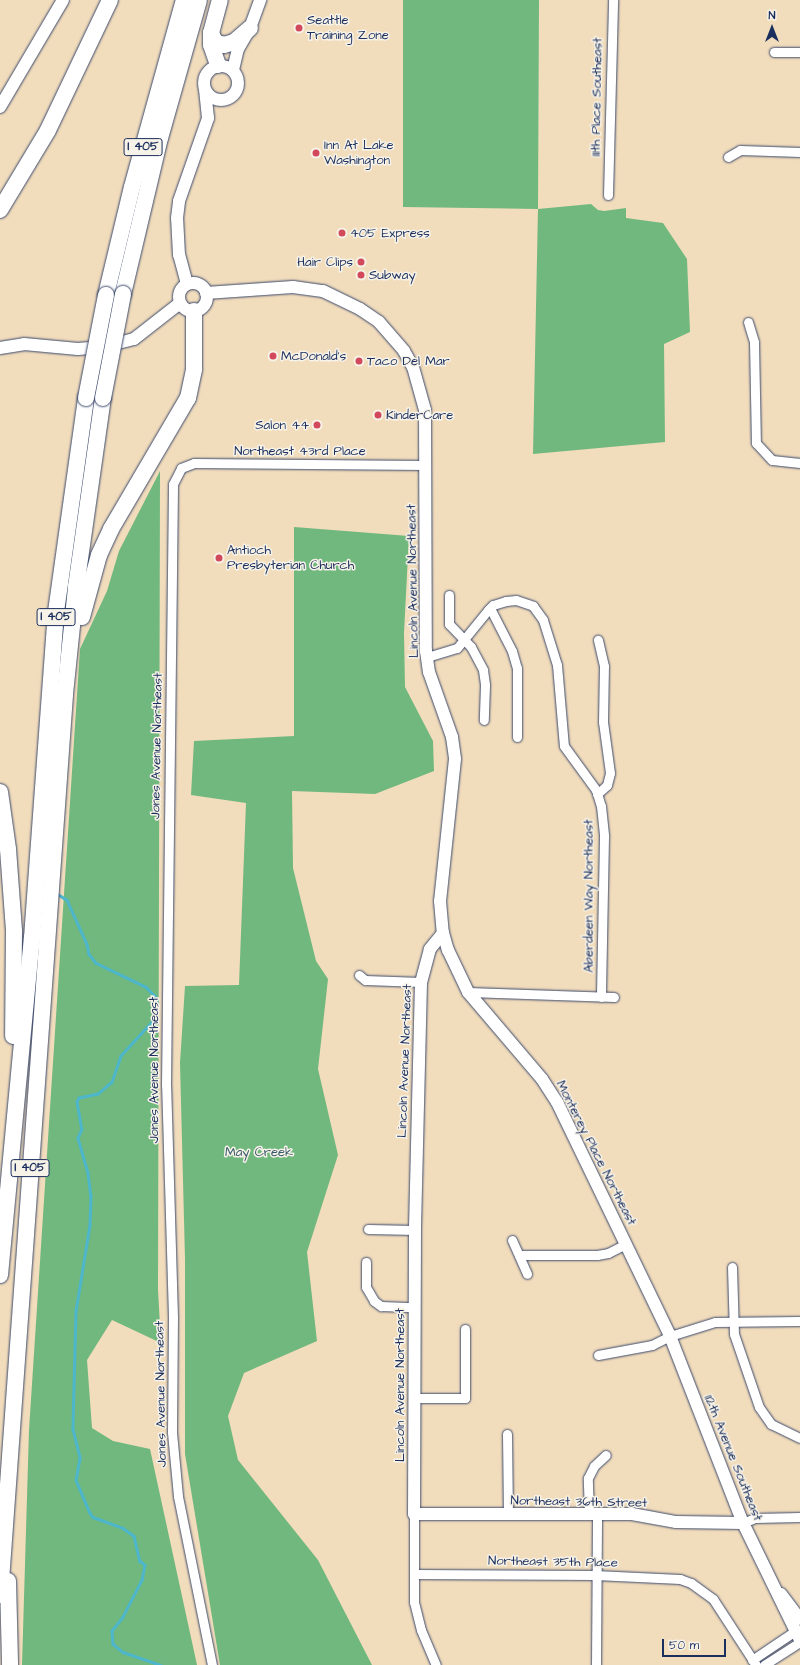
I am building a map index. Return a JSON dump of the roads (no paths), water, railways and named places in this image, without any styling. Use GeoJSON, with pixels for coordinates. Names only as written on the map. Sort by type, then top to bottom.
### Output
{"type":"FeatureCollection","features":[{"type":"Feature","properties":{"kind":"highway"},"geometry":{"type":"LineString","coordinates":[[0,210],[48,130],[110,0]]}},
{"type":"Feature","properties":{"kind":"highway","name":"I 405"},"geometry":{"type":"LineString","coordinates":[[0,1595],[37,1055],[40,939],[47,837],[56,612],[86,398],[106,294],[134,179],[184,0]]}},
{"type":"Feature","properties":{"kind":"highway","name":"I 405"},"geometry":{"type":"LineString","coordinates":[[47,837],[59,767],[76,588],[104,398],[123,294],[160,138],[199,0]]}},
{"type":"Feature","properties":{"kind":"highway"},"geometry":{"type":"LineString","coordinates":[[220,0],[211,33],[211,44],[220,65]]}},
{"type":"Feature","properties":{"kind":"highway"},"geometry":{"type":"LineString","coordinates":[[211,33],[215,42],[224,45],[234,42],[250,28]]}},
{"type":"Feature","properties":{"kind":"highway"},"geometry":{"type":"LineString","coordinates":[[59,767],[86,594],[99,555],[114,524],[188,398],[194,369],[194,311]]}},
{"type":"Feature","properties":{"kind":"highway"},"geometry":{"type":"LineString","coordinates":[[0,792],[8,849],[14,931],[14,1133]]}},
{"type":"Feature","properties":{"kind":"highway","name":"I 405"},"geometry":{"type":"LineString","coordinates":[[0,1275],[14,1133],[40,939]]}},
{"type":"Feature","properties":{"kind":"highway"},"geometry":{"type":"LineString","coordinates":[[6,1510],[10,1665]]}},
{"type":"Feature","properties":{"kind":"street"},"geometry":{"type":"LineString","coordinates":[[0,107],[62,0]]}},
{"type":"Feature","properties":{"kind":"street"},"geometry":{"type":"LineString","coordinates":[[233,70],[238,49],[250,28],[260,0]]}},
{"type":"Feature","properties":{"kind":"street","name":"111th Place Southeast"},"geometry":{"type":"LineString","coordinates":[[608,194],[613,0]]}},
{"type":"Feature","properties":{"kind":"street"},"geometry":{"type":"LineString","coordinates":[[208,118],[205,74],[220,65],[238,49]]}},
{"type":"Feature","properties":{"kind":"street"},"geometry":{"type":"LineString","coordinates":[[774,52],[800,52]]}},
{"type":"Feature","properties":{"kind":"street"},"geometry":{"type":"LineString","coordinates":[[187,284],[179,255],[177,218],[179,201],[208,118],[222,100],[232,96],[238,86],[236,75],[233,70],[220,65]]}},
{"type":"Feature","properties":{"kind":"street"},"geometry":{"type":"LineString","coordinates":[[205,90],[212,98],[222,100]]}},
{"type":"Feature","properties":{"kind":"street"},"geometry":{"type":"LineString","coordinates":[[728,157],[740,150],[800,152]]}},
{"type":"Feature","properties":{"kind":"street"},"geometry":{"type":"LineString","coordinates":[[187,284],[201,286],[206,293],[206,303],[194,311],[186,309],[180,303],[179,294],[187,284]]}},
{"type":"Feature","properties":{"kind":"street","name":"Lincoln Avenue Northeast"},"geometry":{"type":"LineString","coordinates":[[206,293],[309,288],[339,297],[379,322],[404,350],[418,381],[425,410],[427,657],[452,737],[455,759],[440,901],[443,933],[430,949],[421,982],[415,1230],[414,1574],[416,1615],[436,1665]]}},
{"type":"Feature","properties":{"kind":"street"},"geometry":{"type":"LineString","coordinates":[[0,348],[24,344],[78,349],[102,347],[134,338],[180,303]]}},
{"type":"Feature","properties":{"kind":"street"},"geometry":{"type":"LineString","coordinates":[[748,322],[754,342],[756,443],[766,456],[780,462],[800,463]]}},
{"type":"Feature","properties":{"kind":"street","name":"Northeast 43rd Place"},"geometry":{"type":"LineString","coordinates":[[178,472],[194,463],[426,465]]}},
{"type":"Feature","properties":{"kind":"street","name":"Jones Avenue Northeast"},"geometry":{"type":"LineString","coordinates":[[178,472],[172,491],[166,1085],[172,1317],[172,1432],[178,1496],[212,1665]]}},
{"type":"Feature","properties":{"kind":"street"},"geometry":{"type":"LineString","coordinates":[[449,596],[449,624],[476,654],[483,670],[486,685],[484,720]]}},
{"type":"Feature","properties":{"kind":"street","name":"Aberdeen Way Northeast"},"geometry":{"type":"LineString","coordinates":[[490,608],[506,601],[516,600],[538,610],[557,665],[564,746],[597,794],[604,837],[601,997]]}},
{"type":"Feature","properties":{"kind":"street"},"geometry":{"type":"LineString","coordinates":[[427,657],[457,648],[465,641],[490,608],[512,652],[517,668],[517,737]]}},
{"type":"Feature","properties":{"kind":"street"},"geometry":{"type":"LineString","coordinates":[[597,794],[607,785],[610,774],[603,729],[604,666],[598,640]]}},
{"type":"Feature","properties":{"kind":"street","name":"Monterey Place Northeast"},"geometry":{"type":"LineString","coordinates":[[443,933],[450,957],[468,992],[551,1092],[670,1336]]}},
{"type":"Feature","properties":{"kind":"street"},"geometry":{"type":"LineString","coordinates":[[359,975],[365,980],[421,982]]}},
{"type":"Feature","properties":{"kind":"street"},"geometry":{"type":"LineString","coordinates":[[468,992],[614,997]]}},
{"type":"Feature","properties":{"kind":"street"},"geometry":{"type":"LineString","coordinates":[[368,1229],[415,1230]]}},
{"type":"Feature","properties":{"kind":"street"},"geometry":{"type":"LineString","coordinates":[[512,1240],[527,1274]]}},
{"type":"Feature","properties":{"kind":"street"},"geometry":{"type":"LineString","coordinates":[[519,1255],[597,1255],[626,1244]]}},
{"type":"Feature","properties":{"kind":"street"},"geometry":{"type":"LineString","coordinates":[[366,1262],[366,1287],[374,1301],[381,1306],[414,1307]]}},
{"type":"Feature","properties":{"kind":"street"},"geometry":{"type":"LineString","coordinates":[[732,1267],[732,1320],[741,1359],[765,1418],[780,1430],[800,1438]]}},
{"type":"Feature","properties":{"kind":"street"},"geometry":{"type":"LineString","coordinates":[[598,1354],[617,1349],[642,1347],[702,1325],[732,1320],[800,1321]]}},
{"type":"Feature","properties":{"kind":"street"},"geometry":{"type":"LineString","coordinates":[[415,1398],[465,1398],[466,1329]]}},
{"type":"Feature","properties":{"kind":"street","name":"112th Avenue Southeast"},"geometry":{"type":"LineString","coordinates":[[670,1336],[743,1523],[776,1588],[798,1638]]}},
{"type":"Feature","properties":{"kind":"street"},"geometry":{"type":"LineString","coordinates":[[507,1434],[508,1514]]}},
{"type":"Feature","properties":{"kind":"street"},"geometry":{"type":"LineString","coordinates":[[596,1665],[596,1574],[593,1514],[588,1478],[594,1466],[606,1455]]}},
{"type":"Feature","properties":{"kind":"street","name":"Northeast 36th Street"},"geometry":{"type":"LineString","coordinates":[[414,1514],[632,1514],[676,1522],[743,1523]]}},
{"type":"Feature","properties":{"kind":"street"},"geometry":{"type":"LineString","coordinates":[[743,1523],[754,1518],[800,1517]]}},
{"type":"Feature","properties":{"kind":"street","name":"Northeast 35th Place"},"geometry":{"type":"LineString","coordinates":[[414,1574],[596,1574],[669,1578],[691,1583],[704,1591],[722,1609],[754,1662]]}},
{"type":"Feature","properties":{"kind":"street","name":"112th Avenue Southeast"},"geometry":{"type":"LineString","coordinates":[[776,1588],[800,1619]]}},
{"type":"Feature","properties":{"kind":"street"},"geometry":{"type":"LineString","coordinates":[[754,1662],[798,1638]]}},
{"type":"Feature","properties":{"kind":"street"},"geometry":{"type":"LineString","coordinates":[[764,1665],[798,1638]]}},
{"type":"Feature","properties":{"kind":"waterway","name":"May Creek"},"geometry":{"type":"LineString","coordinates":[[56,893],[67,900],[87,944],[89,954],[96,963],[146,987],[155,996],[157,1001],[154,1020],[121,1056],[112,1082],[98,1094],[79,1098],[77,1102],[82,1129],[78,1138],[88,1173],[91,1196],[90,1225],[76,1311],[73,1429],[80,1458],[76,1480],[90,1513],[93,1517],[123,1528],[134,1536],[140,1561],[145,1565],[142,1580],[123,1617],[112,1631],[113,1644],[123,1652],[161,1665]]}},
{"type":"Feature","properties":{"kind":"place","name":"Seattle Training Zone"},"geometry":{"type":"Point","coordinates":[299,28]}},
{"type":"Feature","properties":{"kind":"place","name":"Inn At Lake Washington"},"geometry":{"type":"Point","coordinates":[316,153]}},
{"type":"Feature","properties":{"kind":"place","name":"405 Express"},"geometry":{"type":"Point","coordinates":[342,233]}},
{"type":"Feature","properties":{"kind":"place","name":"Hair Clips"},"geometry":{"type":"Point","coordinates":[361,262]}},
{"type":"Feature","properties":{"kind":"place","name":"Subway"},"geometry":{"type":"Point","coordinates":[361,275]}},
{"type":"Feature","properties":{"kind":"place","name":"McDonald's"},"geometry":{"type":"Point","coordinates":[273,356]}},
{"type":"Feature","properties":{"kind":"place","name":"Taco Del Mar"},"geometry":{"type":"Point","coordinates":[359,361]}},
{"type":"Feature","properties":{"kind":"place","name":"KinderCare"},"geometry":{"type":"Point","coordinates":[378,415]}},
{"type":"Feature","properties":{"kind":"place","name":"Salon 44"},"geometry":{"type":"Point","coordinates":[317,425]}},
{"type":"Feature","properties":{"kind":"place","name":"Antioch Presbyterian Church"},"geometry":{"type":"Point","coordinates":[219,558]}}]}
